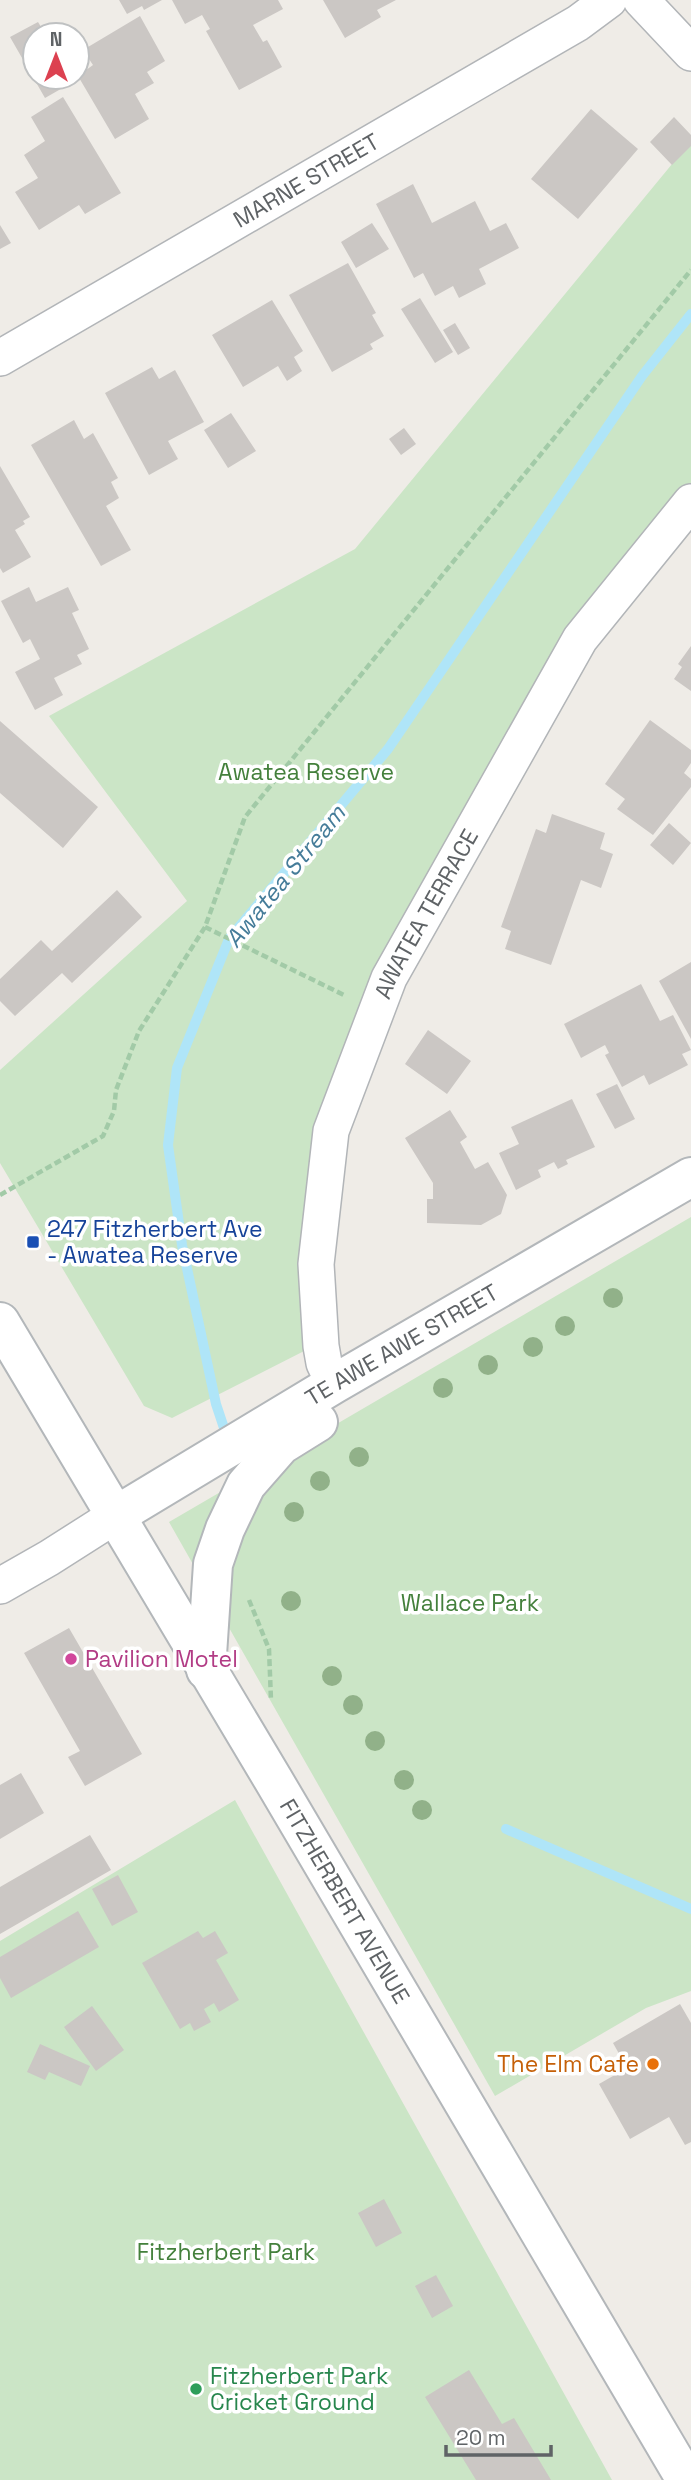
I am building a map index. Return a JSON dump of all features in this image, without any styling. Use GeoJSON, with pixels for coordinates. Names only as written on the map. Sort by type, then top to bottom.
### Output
{"type":"FeatureCollection","features":[{"type":"Feature","properties":{"kind":"main road","name":"TE AWE AWE STREET"},"geometry":{"type":"LineString","coordinates":[[115,1516],[334,1384],[691,1177]]}},
{"type":"Feature","properties":{"kind":"main road"},"geometry":{"type":"LineString","coordinates":[[206,1670],[213,1564],[225,1529],[246,1485],[281,1444],[404,1370],[479,1302]]}},
{"type":"Feature","properties":{"kind":"main road","name":"FITZHERBERT AVENUE"},"geometry":{"type":"LineString","coordinates":[[0,1322],[686,2480]]}},
{"type":"Feature","properties":{"kind":"street","name":"MARNE STREET"},"geometry":{"type":"LineString","coordinates":[[0,358],[578,23],[609,0]]}},
{"type":"Feature","properties":{"kind":"street"},"geometry":{"type":"LineString","coordinates":[[641,0],[691,53]]}},
{"type":"Feature","properties":{"kind":"street","name":"AWATEA TERRACE"},"geometry":{"type":"LineString","coordinates":[[334,1384],[324,1363],[321,1346],[316,1264],[331,1131],[388,978],[580,639],[691,502]]}},
{"type":"Feature","properties":{"kind":"street"},"geometry":{"type":"LineString","coordinates":[[0,1586],[115,1516]]}},
{"type":"Feature","properties":{"kind":"path"},"geometry":{"type":"LineString","coordinates":[[0,1195],[103,1136],[114,1111],[116,1090],[139,1031],[205,927],[245,817],[691,270]]}},
{"type":"Feature","properties":{"kind":"path"},"geometry":{"type":"LineString","coordinates":[[205,927],[376,1010]]}},
{"type":"Feature","properties":{"kind":"path"},"geometry":{"type":"LineString","coordinates":[[247,1596],[268,1649],[271,1702]]}},
{"type":"Feature","properties":{"kind":"green space","name":"Awatea Reserve"},"geometry":{"type":"Polygon","coordinates":[[[691,141],[691,502],[580,639],[331,1131],[312,1347],[172,1418],[144,1406],[0,1163],[0,1070],[187,901],[49,716],[355,549],[691,141]]]}},
{"type":"Feature","properties":{"kind":"green space","name":"Wallace Park"},"geometry":{"type":"Polygon","coordinates":[[[691,1217],[691,1991],[646,2008],[495,2096],[169,1522],[691,1217]]]}},
{"type":"Feature","properties":{"kind":"green space","name":"Fitzherbert Park"},"geometry":{"type":"Polygon","coordinates":[[[235,1800],[612,2480],[0,2480],[0,1941],[235,1800]]]}},
{"type":"Feature","properties":{"kind":"building"},"geometry":{"type":"Polygon","coordinates":[[[119,0],[162,0],[144,10],[142,6],[127,14],[119,0]]]}},
{"type":"Feature","properties":{"kind":"building"},"geometry":{"type":"Polygon","coordinates":[[[172,0],[278,0],[283,9],[253,25],[263,42],[267,40],[282,67],[239,90],[206,31],[210,29],[202,15],[185,24],[172,0]]]}},
{"type":"Feature","properties":{"kind":"building"},"geometry":{"type":"Polygon","coordinates":[[[323,0],[396,0],[377,10],[381,17],[345,38],[323,0]]]}},
{"type":"Feature","properties":{"kind":"building"},"geometry":{"type":"Polygon","coordinates":[[[140,16],[165,61],[147,72],[154,83],[135,94],[149,119],[115,139],[87,91],[91,91],[91,45],[140,16]]]}},
{"type":"Feature","properties":{"kind":"building"},"geometry":{"type":"Polygon","coordinates":[[[21,31],[21,56],[10,37],[21,31]]]}},
{"type":"Feature","properties":{"kind":"building"},"geometry":{"type":"Polygon","coordinates":[[[41,91],[57,91],[45,98],[41,91]]]}},
{"type":"Feature","properties":{"kind":"building"},"geometry":{"type":"Polygon","coordinates":[[[63,97],[121,193],[85,214],[79,205],[39,230],[15,192],[38,178],[24,155],[45,141],[31,117],[63,97]]]}},
{"type":"Feature","properties":{"kind":"building"},"geometry":{"type":"Polygon","coordinates":[[[591,109],[638,149],[578,219],[531,179],[591,109]]]}},
{"type":"Feature","properties":{"kind":"building"},"geometry":{"type":"Polygon","coordinates":[[[674,117],[691,135],[691,146],[672,165],[650,142],[674,117]]]}},
{"type":"Feature","properties":{"kind":"building"},"geometry":{"type":"Polygon","coordinates":[[[413,184],[432,223],[475,201],[490,231],[506,223],[519,248],[479,269],[486,284],[459,298],[453,286],[435,296],[423,273],[414,278],[376,204],[413,184]]]}},
{"type":"Feature","properties":{"kind":"building"},"geometry":{"type":"Polygon","coordinates":[[[372,223],[389,249],[356,268],[341,242],[372,223]]]}},
{"type":"Feature","properties":{"kind":"building"},"geometry":{"type":"Polygon","coordinates":[[[0,225],[11,243],[0,249],[0,225]]]}},
{"type":"Feature","properties":{"kind":"building"},"geometry":{"type":"Polygon","coordinates":[[[348,263],[376,313],[372,315],[384,336],[370,344],[373,349],[332,372],[289,295],[348,263]]]}},
{"type":"Feature","properties":{"kind":"building"},"geometry":{"type":"Polygon","coordinates":[[[420,298],[453,352],[435,363],[401,309],[420,298]]]}},
{"type":"Feature","properties":{"kind":"building"},"geometry":{"type":"Polygon","coordinates":[[[272,300],[303,351],[294,357],[302,371],[287,381],[278,366],[243,387],[212,335],[272,300]]]}},
{"type":"Feature","properties":{"kind":"building"},"geometry":{"type":"Polygon","coordinates":[[[455,323],[470,348],[458,355],[443,330],[455,323]]]}},
{"type":"Feature","properties":{"kind":"building"},"geometry":{"type":"Polygon","coordinates":[[[152,367],[159,379],[175,370],[204,422],[168,441],[178,459],[149,475],[105,393],[152,367]]]}},
{"type":"Feature","properties":{"kind":"building"},"geometry":{"type":"Polygon","coordinates":[[[231,413],[256,451],[228,468],[204,430],[231,413]]]}},
{"type":"Feature","properties":{"kind":"building"},"geometry":{"type":"Polygon","coordinates":[[[74,420],[84,439],[93,433],[118,478],[111,482],[119,498],[106,506],[131,550],[101,566],[31,445],[74,420]]]}},
{"type":"Feature","properties":{"kind":"building"},"geometry":{"type":"Polygon","coordinates":[[[404,428],[416,444],[401,455],[389,439],[404,428]]]}},
{"type":"Feature","properties":{"kind":"building"},"geometry":{"type":"Polygon","coordinates":[[[0,466],[30,517],[15,530],[31,557],[3,573],[0,568],[0,466]]]}},
{"type":"Feature","properties":{"kind":"building"},"geometry":{"type":"Polygon","coordinates":[[[29,587],[36,602],[68,587],[79,610],[72,613],[89,649],[77,655],[82,664],[54,678],[63,695],[35,710],[15,672],[40,659],[30,639],[23,643],[1,601],[29,587]]]}},
{"type":"Feature","properties":{"kind":"building"},"geometry":{"type":"Polygon","coordinates":[[[691,646],[691,691],[674,679],[682,667],[678,664],[691,646]]]}},
{"type":"Feature","properties":{"kind":"building"},"geometry":{"type":"Polygon","coordinates":[[[650,720],[691,750],[691,763],[684,773],[691,779],[691,787],[653,835],[617,809],[625,799],[605,784],[650,720]]]}},
{"type":"Feature","properties":{"kind":"building"},"geometry":{"type":"Polygon","coordinates":[[[0,721],[98,807],[63,848],[0,793],[0,721]]]}},
{"type":"Feature","properties":{"kind":"building"},"geometry":{"type":"Polygon","coordinates":[[[552,814],[605,833],[600,849],[613,854],[601,888],[581,880],[551,965],[505,949],[511,931],[501,927],[536,829],[546,833],[552,814]]]}},
{"type":"Feature","properties":{"kind":"building"},"geometry":{"type":"Polygon","coordinates":[[[669,823],[691,843],[673,865],[650,845],[669,823]]]}},
{"type":"Feature","properties":{"kind":"building"},"geometry":{"type":"Polygon","coordinates":[[[117,890],[142,917],[72,983],[62,973],[15,1016],[0,1001],[0,979],[41,940],[52,951],[117,890]]]}},
{"type":"Feature","properties":{"kind":"building"},"geometry":{"type":"Polygon","coordinates":[[[691,962],[691,1039],[659,981],[691,962]]]}},
{"type":"Feature","properties":{"kind":"building"},"geometry":{"type":"Polygon","coordinates":[[[641,984],[660,1021],[673,1015],[691,1050],[682,1054],[688,1065],[649,1085],[644,1075],[622,1087],[605,1055],[609,1053],[605,1045],[581,1058],[564,1024],[641,984]]]}},
{"type":"Feature","properties":{"kind":"building"},"geometry":{"type":"Polygon","coordinates":[[[428,1030],[471,1061],[447,1094],[405,1064],[428,1030]]]}},
{"type":"Feature","properties":{"kind":"building"},"geometry":{"type":"Polygon","coordinates":[[[617,1084],[635,1119],[615,1129],[596,1094],[617,1084]]]}},
{"type":"Feature","properties":{"kind":"building"},"geometry":{"type":"Polygon","coordinates":[[[572,1099],[595,1147],[566,1160],[568,1164],[558,1169],[554,1162],[538,1170],[541,1177],[516,1190],[499,1153],[519,1144],[511,1127],[572,1099]]]}},
{"type":"Feature","properties":{"kind":"building"},"geometry":{"type":"Polygon","coordinates":[[[450,1110],[467,1137],[460,1142],[475,1169],[488,1162],[507,1195],[501,1214],[481,1225],[427,1223],[427,1199],[433,1199],[433,1183],[405,1138],[450,1110]]]}},
{"type":"Feature","properties":{"kind":"building"},"geometry":{"type":"Polygon","coordinates":[[[69,1628],[142,1754],[85,1786],[68,1757],[80,1751],[24,1653],[69,1628]]]}},
{"type":"Feature","properties":{"kind":"building"},"geometry":{"type":"Polygon","coordinates":[[[21,1773],[44,1813],[0,1839],[0,1785],[21,1773]]]}},
{"type":"Feature","properties":{"kind":"building"},"geometry":{"type":"Polygon","coordinates":[[[90,1835],[111,1870],[0,1934],[0,1887],[90,1835]]]}},
{"type":"Feature","properties":{"kind":"building"},"geometry":{"type":"Polygon","coordinates":[[[118,1875],[138,1912],[112,1926],[92,1889],[118,1875]]]}},
{"type":"Feature","properties":{"kind":"building"},"geometry":{"type":"Polygon","coordinates":[[[78,1911],[99,1947],[11,1998],[0,1978],[0,1957],[78,1911]]]}},
{"type":"Feature","properties":{"kind":"building"},"geometry":{"type":"Polygon","coordinates":[[[198,1931],[203,1938],[215,1931],[228,1953],[216,1960],[239,2000],[219,2012],[214,2003],[204,2009],[211,2022],[194,2031],[190,2023],[180,2029],[142,1963],[198,1931]]]}},
{"type":"Feature","properties":{"kind":"building"},"geometry":{"type":"Polygon","coordinates":[[[680,2004],[691,2023],[691,2142],[685,2145],[669,2117],[630,2139],[599,2084],[627,2068],[613,2043],[680,2004]]]}},
{"type":"Feature","properties":{"kind":"building"},"geometry":{"type":"Polygon","coordinates":[[[92,2006],[124,2050],[96,2071],[64,2027],[92,2006]]]}},
{"type":"Feature","properties":{"kind":"building"},"geometry":{"type":"Polygon","coordinates":[[[40,2044],[90,2066],[81,2086],[49,2072],[45,2080],[27,2072],[40,2044]]]}},
{"type":"Feature","properties":{"kind":"building"},"geometry":{"type":"Polygon","coordinates":[[[384,2199],[402,2233],[376,2247],[358,2213],[384,2199]]]}},
{"type":"Feature","properties":{"kind":"building"},"geometry":{"type":"Polygon","coordinates":[[[436,2275],[453,2306],[432,2318],[415,2286],[436,2275]]]}},
{"type":"Feature","properties":{"kind":"building"},"geometry":{"type":"Polygon","coordinates":[[[469,2370],[502,2424],[514,2418],[551,2480],[476,2480],[425,2397],[469,2370]]]}},
{"type":"Feature","properties":{"kind":"waterway","name":"Awatea Stream"},"geometry":{"type":"LineString","coordinates":[[228,1440],[216,1404],[182,1245],[168,1145],[177,1068],[229,939],[388,749],[642,376],[691,314]]}},
{"type":"Feature","properties":{"kind":"waterway","name":"Awatea Stream"},"geometry":{"type":"LineString","coordinates":[[506,1829],[691,1909]]}},
{"type":"Feature","properties":{"kind":"place","name":"247 Fitzherbert Ave - Awatea Reserve"},"geometry":{"type":"Point","coordinates":[33,1242]}},
{"type":"Feature","properties":{"kind":"place","name":"Pavilion Motel"},"geometry":{"type":"Point","coordinates":[71,1659]}},
{"type":"Feature","properties":{"kind":"place","name":"The Elm Cafe"},"geometry":{"type":"Point","coordinates":[653,2064]}},
{"type":"Feature","properties":{"kind":"place","name":"Fitzherbert Park Cricket Ground"},"geometry":{"type":"Point","coordinates":[196,2389]}}]}
